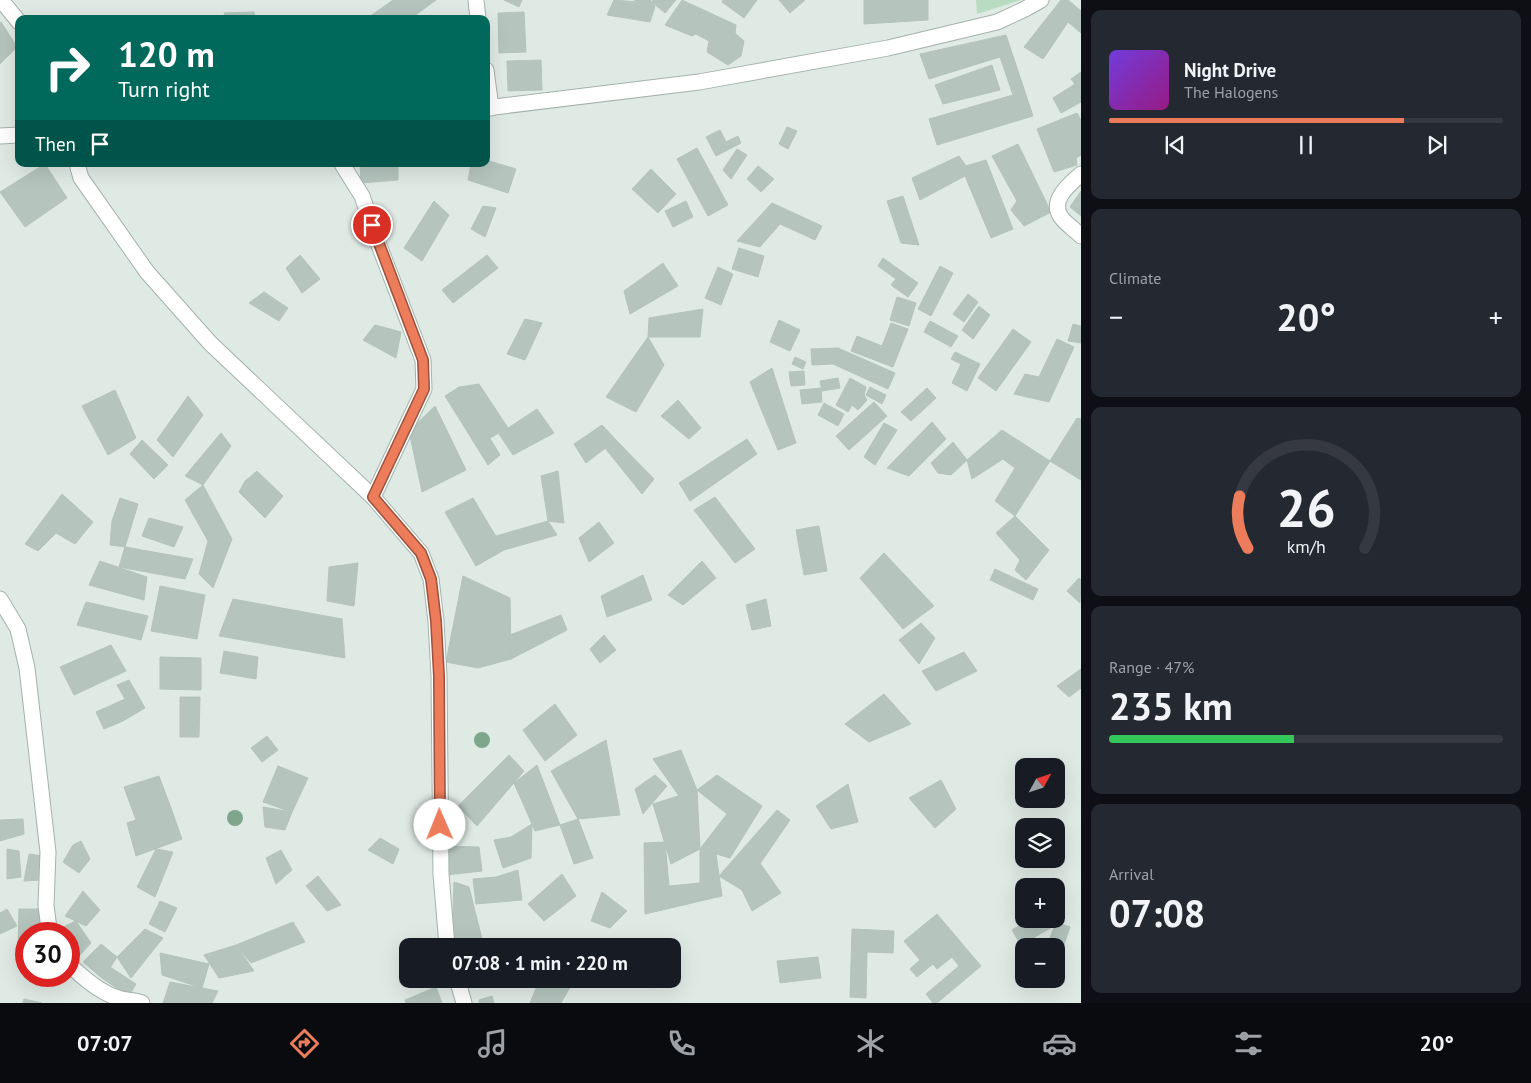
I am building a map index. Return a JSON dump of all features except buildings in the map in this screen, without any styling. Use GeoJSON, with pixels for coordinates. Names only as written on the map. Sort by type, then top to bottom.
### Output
{"type":"FeatureCollection","features":[{"type":"Feature","properties":{"kind":"street"},"geometry":{"type":"LineString","coordinates":[[2,0],[15,17]]}},
{"type":"Feature","properties":{"kind":"street"},"geometry":{"type":"LineString","coordinates":[[476,0],[478,15]]}},
{"type":"Feature","properties":{"kind":"street"},"geometry":{"type":"LineString","coordinates":[[490,108],[700,82],[888,48],[997,22],[1041,0]]}},
{"type":"Feature","properties":{"kind":"street"},"geometry":{"type":"LineString","coordinates":[[0,136],[15,134]]}},
{"type":"Feature","properties":{"kind":"street"},"geometry":{"type":"LineString","coordinates":[[78,167],[81,178],[147,272],[210,344],[373,497],[421,553],[431,579],[436,621],[439,676],[441,874],[446,938]]}},
{"type":"Feature","properties":{"kind":"street"},"geometry":{"type":"LineString","coordinates":[[344,167],[362,196],[423,360],[424,389],[373,497]]}},
{"type":"Feature","properties":{"kind":"street"},"geometry":{"type":"LineString","coordinates":[[1081,174],[1062,193],[1057,208],[1060,216],[1081,236]]}},
{"type":"Feature","properties":{"kind":"street"},"geometry":{"type":"LineString","coordinates":[[0,599],[18,629],[27,668],[48,852],[46,905],[48,922]]}},
{"type":"Feature","properties":{"kind":"street"},"geometry":{"type":"LineString","coordinates":[[80,975],[100,990],[116,998],[142,1003]]}},
{"type":"Feature","properties":{"kind":"street"},"geometry":{"type":"LineString","coordinates":[[460,988],[464,1003]]}},
{"type":"Feature","properties":{"kind":"green space"},"geometry":{"type":"Polygon","coordinates":[[[976,0],[1021,0],[977,14],[976,0]]]}},
{"type":"Feature","properties":{"kind":"route"},"geometry":{"type":"LineString","coordinates":[[372,225],[423,360],[424,389],[373,497],[421,553],[431,579],[436,621],[439,676],[440,825]]}}]}
